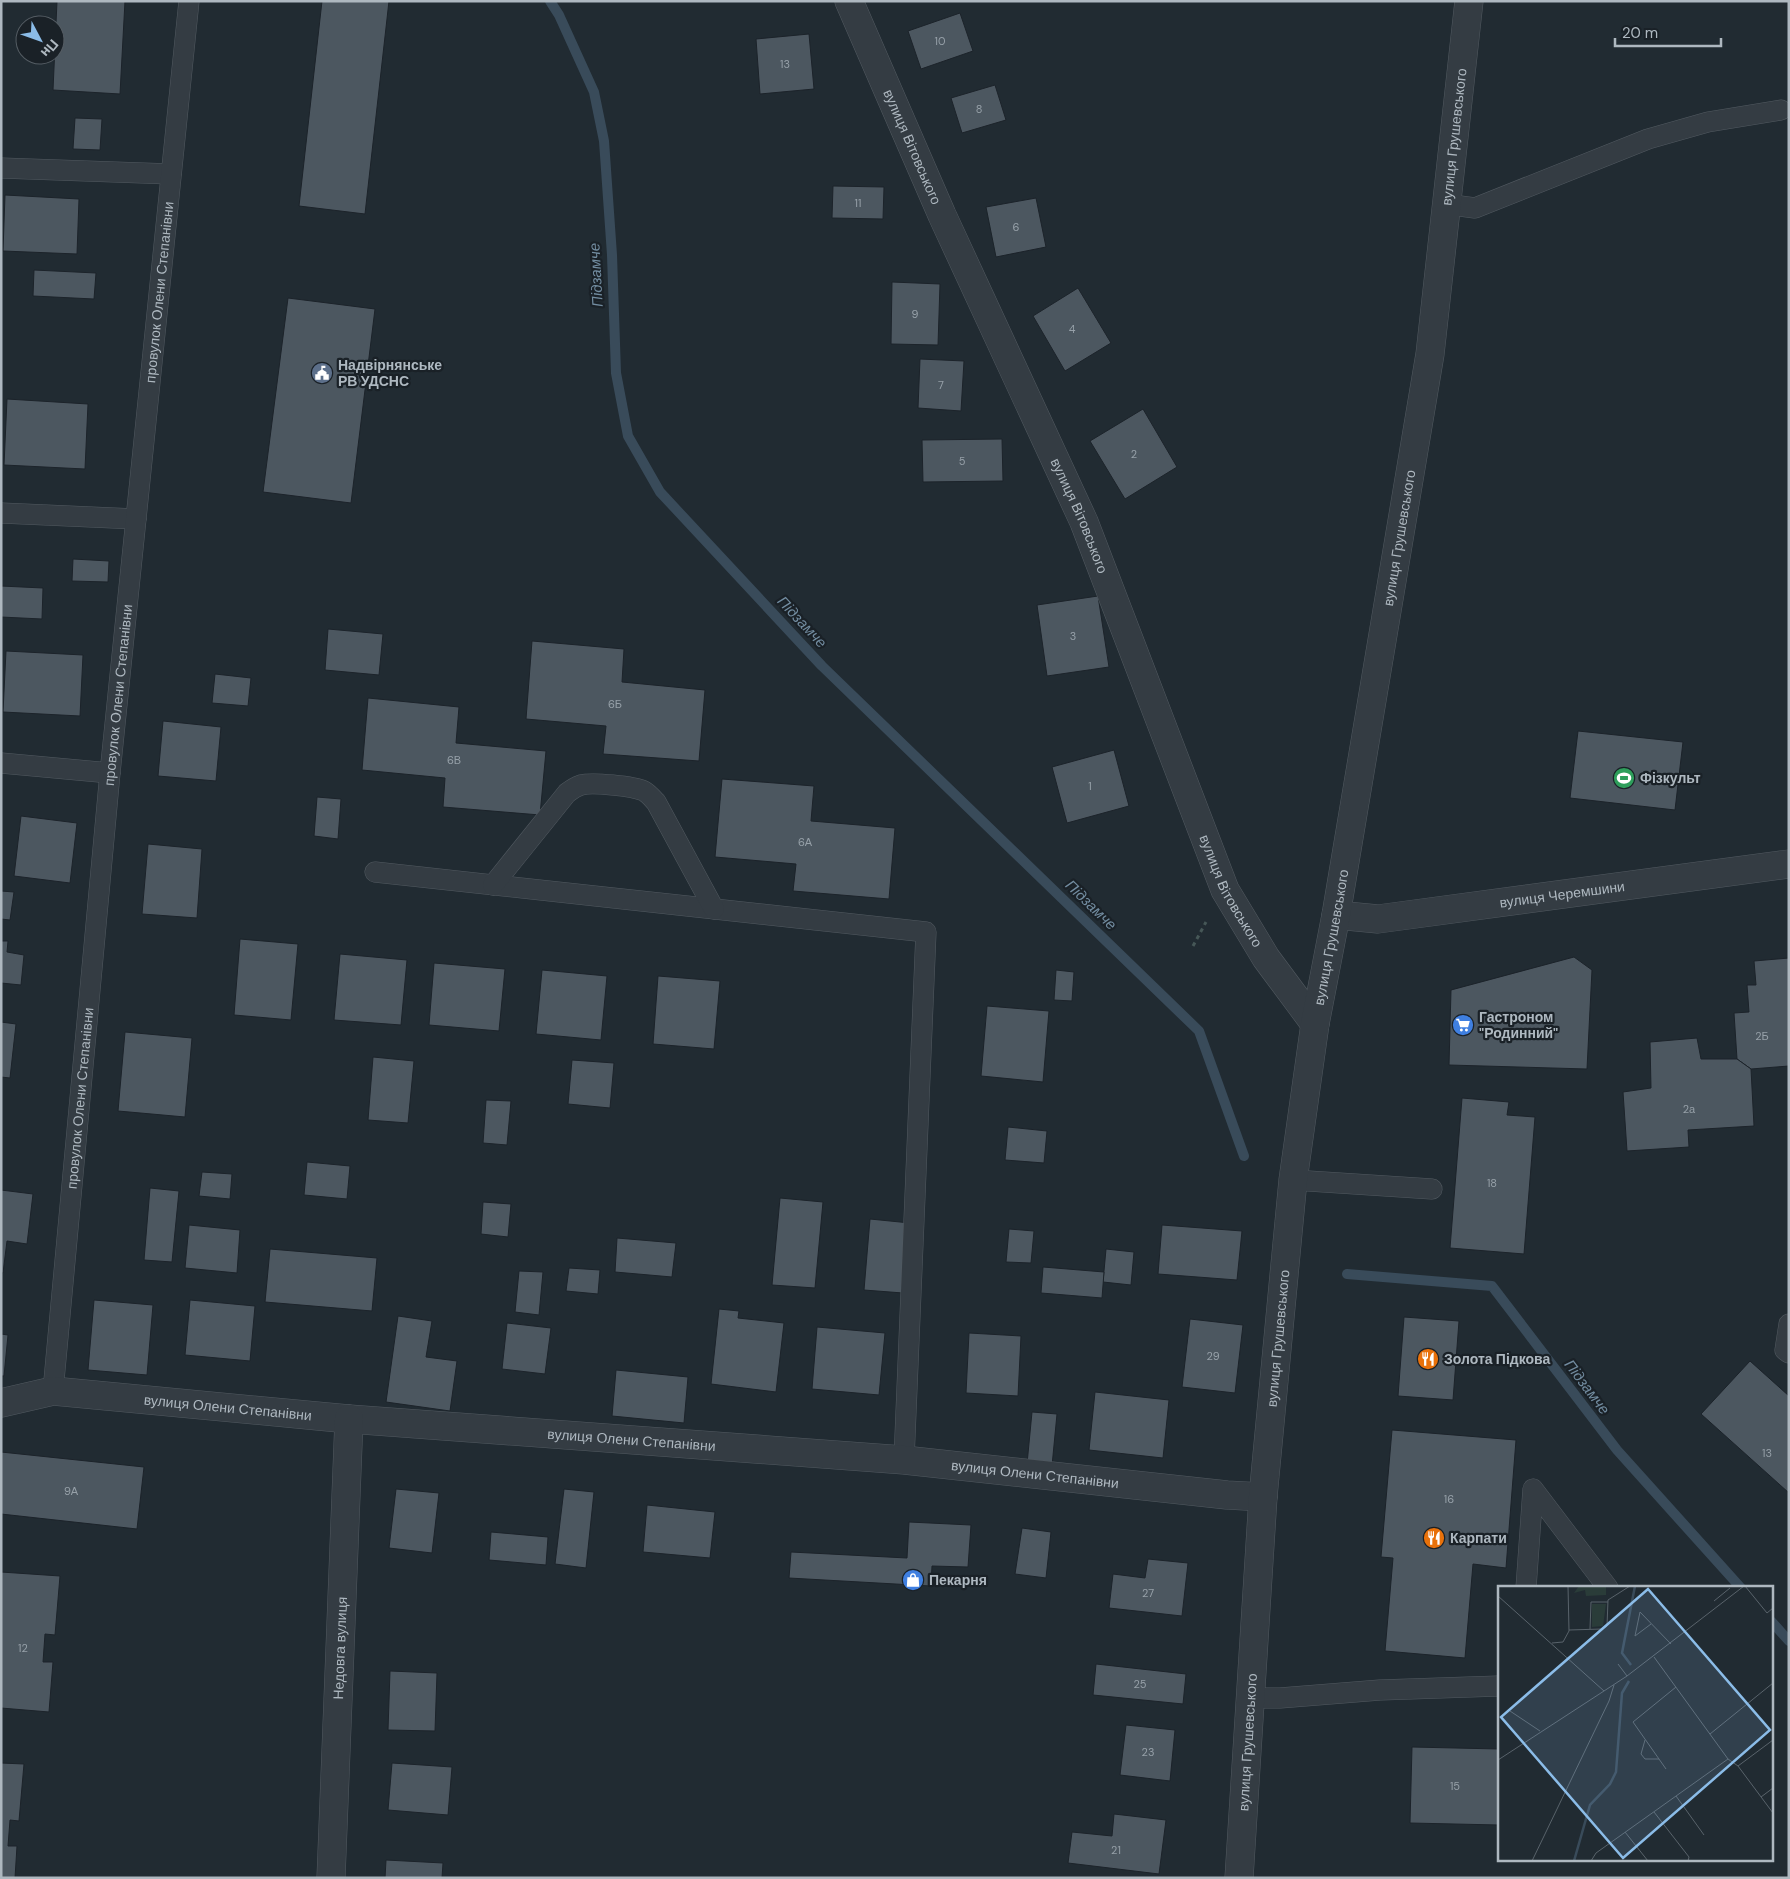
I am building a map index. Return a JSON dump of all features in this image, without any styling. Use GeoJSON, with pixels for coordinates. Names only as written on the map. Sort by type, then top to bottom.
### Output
{"type":"FeatureCollection","features":[{"type":"Feature","properties":{"kind":"street","name":"вулиця Вітовського"},"geometry":{"type":"LineString","coordinates":[[849,1],[942,215],[1084,522],[1225,890],[1266,958],[1316,1024]]}},
{"type":"Feature","properties":{"kind":"street","name":"вулиця Грушевського"},"geometry":{"type":"LineString","coordinates":[[1240,1878],[1263,1497],[1293,1180],[1316,1024],[1430,354],[1445,204],[1469,1]]}},
{"type":"Feature","properties":{"kind":"street","name":"вулиця Черемшини"},"geometry":{"type":"LineString","coordinates":[[1336,915],[1378,919],[1789,864]]}},
{"type":"Feature","properties":{"kind":"street","name":"вулиця Олени Степанівни"},"geometry":{"type":"LineString","coordinates":[[1,1403],[53,1391],[349,1419],[904,1460],[1217,1494],[1263,1497]]}},
{"type":"Feature","properties":{"kind":"street","name":"Недовга вулиця"},"geometry":{"type":"LineString","coordinates":[[331,1878],[349,1419]]}},
{"type":"Feature","properties":{"kind":"lane","name":"провулок Олени Степанівни"},"geometry":{"type":"LineString","coordinates":[[53,1391],[110,773],[189,1]]}},
{"type":"Feature","properties":{"kind":"lane"},"geometry":{"type":"LineString","coordinates":[[1445,204],[1475,208],[1648,139],[1708,122],[1782,110]]}},
{"type":"Feature","properties":{"kind":"lane"},"geometry":{"type":"LineString","coordinates":[[1,168],[172,174]]}},
{"type":"Feature","properties":{"kind":"lane"},"geometry":{"type":"LineString","coordinates":[[1,513],[136,519]]}},
{"type":"Feature","properties":{"kind":"lane"},"geometry":{"type":"LineString","coordinates":[[1,763],[110,773]]}},
{"type":"Feature","properties":{"kind":"lane"},"geometry":{"type":"LineString","coordinates":[[493,886],[567,794],[582,784],[591,784],[635,789],[650,796],[656,802],[714,910]]}},
{"type":"Feature","properties":{"kind":"lane"},"geometry":{"type":"LineString","coordinates":[[375,872],[926,932],[904,1460]]}},
{"type":"Feature","properties":{"kind":"lane"},"geometry":{"type":"LineString","coordinates":[[1293,1180],[1432,1189]]}},
{"type":"Feature","properties":{"kind":"lane"},"geometry":{"type":"LineString","coordinates":[[1789,1324],[1785,1350],[1789,1353]]}},
{"type":"Feature","properties":{"kind":"lane"},"geometry":{"type":"LineString","coordinates":[[1526,1586],[1533,1489],[1606,1586]]}},
{"type":"Feature","properties":{"kind":"lane"},"geometry":{"type":"LineString","coordinates":[[1250,1698],[1280,1698],[1380,1690],[1498,1686]]}},
{"type":"Feature","properties":{"kind":"building"},"geometry":{"type":"Polygon","coordinates":[[[57,1],[125,1],[120,94],[53,90],[54,65],[65,65],[65,15],[56,15],[57,1]]]}},
{"type":"Feature","properties":{"kind":"building"},"geometry":{"type":"Polygon","coordinates":[[[322,1],[389,1],[365,214],[299,206],[322,1]]]}},
{"type":"Feature","properties":{"kind":"building"},"geometry":{"type":"Polygon","coordinates":[[[960,13],[973,51],[921,69],[908,31],[960,13]]]}},
{"type":"Feature","properties":{"kind":"building"},"geometry":{"type":"Polygon","coordinates":[[[809,34],[814,89],[760,94],[756,39],[809,34]]]}},
{"type":"Feature","properties":{"kind":"building"},"geometry":{"type":"Polygon","coordinates":[[[995,85],[1006,120],[962,133],[951,98],[995,85]]]}},
{"type":"Feature","properties":{"kind":"building"},"geometry":{"type":"Polygon","coordinates":[[[75,118],[102,119],[100,150],[73,149],[75,118]]]}},
{"type":"Feature","properties":{"kind":"building"},"geometry":{"type":"Polygon","coordinates":[[[833,186],[884,187],[883,219],[832,218],[833,186]]]}},
{"type":"Feature","properties":{"kind":"building"},"geometry":{"type":"Polygon","coordinates":[[[5,195],[79,199],[77,254],[3,251],[5,195]]]}},
{"type":"Feature","properties":{"kind":"building"},"geometry":{"type":"Polygon","coordinates":[[[1036,198],[1046,247],[996,257],[986,207],[1036,198]]]}},
{"type":"Feature","properties":{"kind":"building"},"geometry":{"type":"Polygon","coordinates":[[[34,270],[96,273],[94,299],[33,296],[34,270]]]}},
{"type":"Feature","properties":{"kind":"building"},"geometry":{"type":"Polygon","coordinates":[[[892,282],[940,284],[938,345],[891,344],[892,282]]]}},
{"type":"Feature","properties":{"kind":"building"},"geometry":{"type":"Polygon","coordinates":[[[1078,288],[1111,343],[1065,371],[1033,316],[1078,288]]]}},
{"type":"Feature","properties":{"kind":"building"},"geometry":{"type":"Polygon","coordinates":[[[288,298],[375,309],[351,503],[263,492],[288,298]]]}},
{"type":"Feature","properties":{"kind":"building"},"geometry":{"type":"Polygon","coordinates":[[[920,359],[964,361],[961,411],[918,408],[920,359]]]}},
{"type":"Feature","properties":{"kind":"building"},"geometry":{"type":"Polygon","coordinates":[[[7,399],[88,404],[85,469],[4,465],[7,399]]]}},
{"type":"Feature","properties":{"kind":"building"},"geometry":{"type":"Polygon","coordinates":[[[1143,409],[1177,467],[1125,499],[1090,441],[1143,409]]]}},
{"type":"Feature","properties":{"kind":"building"},"geometry":{"type":"Polygon","coordinates":[[[1002,439],[1003,481],[923,482],[922,440],[1002,439]]]}},
{"type":"Feature","properties":{"kind":"building"},"geometry":{"type":"Polygon","coordinates":[[[73,559],[109,561],[108,582],[72,581],[73,559]]]}},
{"type":"Feature","properties":{"kind":"building"},"geometry":{"type":"Polygon","coordinates":[[[1,586],[43,588],[42,619],[1,617],[1,586]]]}},
{"type":"Feature","properties":{"kind":"building"},"geometry":{"type":"Polygon","coordinates":[[[1098,596],[1109,667],[1047,676],[1037,605],[1098,596]]]}},
{"type":"Feature","properties":{"kind":"building"},"geometry":{"type":"Polygon","coordinates":[[[328,629],[383,634],[379,675],[325,670],[328,629]]]}},
{"type":"Feature","properties":{"kind":"building"},"geometry":{"type":"Polygon","coordinates":[[[532,641],[624,649],[622,682],[705,690],[699,761],[603,754],[606,726],[526,719],[532,641]]]}},
{"type":"Feature","properties":{"kind":"building"},"geometry":{"type":"Polygon","coordinates":[[[6,651],[83,655],[80,716],[3,712],[6,651]]]}},
{"type":"Feature","properties":{"kind":"building"},"geometry":{"type":"Polygon","coordinates":[[[215,674],[251,678],[248,706],[212,703],[215,674]]]}},
{"type":"Feature","properties":{"kind":"building"},"geometry":{"type":"Polygon","coordinates":[[[368,698],[459,707],[456,743],[546,751],[540,815],[443,807],[445,778],[362,770],[368,698]]]}},
{"type":"Feature","properties":{"kind":"building"},"geometry":{"type":"Polygon","coordinates":[[[163,721],[221,727],[216,781],[158,776],[163,721]]]}},
{"type":"Feature","properties":{"kind":"building"},"geometry":{"type":"Polygon","coordinates":[[[1578,731],[1683,742],[1675,810],[1570,798],[1578,731]]]}},
{"type":"Feature","properties":{"kind":"building"},"geometry":{"type":"Polygon","coordinates":[[[1114,750],[1129,806],[1067,823],[1052,767],[1114,750]]]}},
{"type":"Feature","properties":{"kind":"building"},"geometry":{"type":"Polygon","coordinates":[[[722,779],[814,786],[811,821],[895,828],[889,899],[793,891],[796,864],[715,857],[722,779]]]}},
{"type":"Feature","properties":{"kind":"building"},"geometry":{"type":"Polygon","coordinates":[[[317,797],[341,799],[338,839],[314,836],[317,797]]]}},
{"type":"Feature","properties":{"kind":"building"},"geometry":{"type":"Polygon","coordinates":[[[21,816],[77,823],[70,883],[14,876],[21,816]]]}},
{"type":"Feature","properties":{"kind":"building"},"geometry":{"type":"Polygon","coordinates":[[[148,844],[202,849],[197,918],[142,914],[148,844]]]}},
{"type":"Feature","properties":{"kind":"building"},"geometry":{"type":"Polygon","coordinates":[[[1,891],[14,892],[10,920],[1,919],[1,891]]]}},
{"type":"Feature","properties":{"kind":"building"},"geometry":{"type":"Polygon","coordinates":[[[240,939],[298,944],[291,1020],[234,1015],[240,939]]]}},
{"type":"Feature","properties":{"kind":"building"},"geometry":{"type":"Polygon","coordinates":[[[1,941],[8,941],[7,952],[24,955],[21,985],[1,983],[1,941]]]}},
{"type":"Feature","properties":{"kind":"building"},"geometry":{"type":"Polygon","coordinates":[[[340,954],[407,960],[401,1025],[334,1020],[340,954]]]}},
{"type":"Feature","properties":{"kind":"building"},"geometry":{"type":"Polygon","coordinates":[[[1574,957],[1592,970],[1587,1069],[1449,1065],[1451,990],[1574,957]]]}},
{"type":"Feature","properties":{"kind":"building"},"geometry":{"type":"Polygon","coordinates":[[[1789,958],[1789,1066],[1751,1069],[1737,1059],[1734,1013],[1749,1012],[1747,985],[1756,985],[1754,961],[1789,958]]]}},
{"type":"Feature","properties":{"kind":"building"},"geometry":{"type":"Polygon","coordinates":[[[434,963],[505,969],[499,1031],[429,1025],[434,963]]]}},
{"type":"Feature","properties":{"kind":"building"},"geometry":{"type":"Polygon","coordinates":[[[542,970],[607,976],[601,1040],[536,1034],[542,970]]]}},
{"type":"Feature","properties":{"kind":"building"},"geometry":{"type":"Polygon","coordinates":[[[1056,970],[1074,972],[1072,1001],[1054,1000],[1056,970]]]}},
{"type":"Feature","properties":{"kind":"building"},"geometry":{"type":"Polygon","coordinates":[[[658,976],[720,981],[714,1049],[653,1044],[658,976]]]}},
{"type":"Feature","properties":{"kind":"building"},"geometry":{"type":"Polygon","coordinates":[[[987,1006],[1049,1011],[1043,1082],[981,1076],[987,1006]]]}},
{"type":"Feature","properties":{"kind":"building"},"geometry":{"type":"Polygon","coordinates":[[[1,1022],[16,1024],[10,1078],[1,1077],[1,1022]]]}},
{"type":"Feature","properties":{"kind":"building"},"geometry":{"type":"Polygon","coordinates":[[[125,1032],[192,1038],[185,1117],[118,1111],[125,1032]]]}},
{"type":"Feature","properties":{"kind":"building"},"geometry":{"type":"Polygon","coordinates":[[[1697,1038],[1701,1059],[1737,1059],[1751,1069],[1754,1126],[1688,1130],[1689,1147],[1627,1151],[1623,1092],[1651,1088],[1650,1042],[1697,1038]]]}},
{"type":"Feature","properties":{"kind":"building"},"geometry":{"type":"Polygon","coordinates":[[[373,1057],[414,1061],[408,1123],[368,1120],[373,1057]]]}},
{"type":"Feature","properties":{"kind":"building"},"geometry":{"type":"Polygon","coordinates":[[[572,1060],[614,1063],[610,1108],[568,1104],[572,1060]]]}},
{"type":"Feature","properties":{"kind":"building"},"geometry":{"type":"Polygon","coordinates":[[[1462,1098],[1509,1102],[1507,1115],[1535,1117],[1524,1254],[1450,1248],[1462,1098]]]}},
{"type":"Feature","properties":{"kind":"building"},"geometry":{"type":"Polygon","coordinates":[[[486,1100],[511,1101],[507,1145],[483,1143],[486,1100]]]}},
{"type":"Feature","properties":{"kind":"building"},"geometry":{"type":"Polygon","coordinates":[[[1008,1127],[1047,1131],[1044,1163],[1005,1160],[1008,1127]]]}},
{"type":"Feature","properties":{"kind":"building"},"geometry":{"type":"Polygon","coordinates":[[[307,1162],[350,1166],[347,1199],[304,1195],[307,1162]]]}},
{"type":"Feature","properties":{"kind":"building"},"geometry":{"type":"Polygon","coordinates":[[[202,1172],[232,1174],[230,1199],[199,1196],[202,1172]]]}},
{"type":"Feature","properties":{"kind":"building"},"geometry":{"type":"Polygon","coordinates":[[[150,1188],[179,1191],[172,1262],[144,1260],[150,1188]]]}},
{"type":"Feature","properties":{"kind":"building"},"geometry":{"type":"Polygon","coordinates":[[[1,1190],[33,1194],[27,1244],[7,1241],[3,1273],[1,1273],[1,1190]]]}},
{"type":"Feature","properties":{"kind":"building"},"geometry":{"type":"Polygon","coordinates":[[[780,1198],[823,1202],[815,1288],[772,1285],[780,1198]]]}},
{"type":"Feature","properties":{"kind":"building"},"geometry":{"type":"Polygon","coordinates":[[[483,1202],[511,1204],[508,1237],[481,1234],[483,1202]]]}},
{"type":"Feature","properties":{"kind":"building"},"geometry":{"type":"Polygon","coordinates":[[[870,1219],[910,1223],[903,1293],[864,1290],[870,1219]]]}},
{"type":"Feature","properties":{"kind":"building"},"geometry":{"type":"Polygon","coordinates":[[[189,1225],[240,1230],[237,1273],[185,1268],[189,1225]]]}},
{"type":"Feature","properties":{"kind":"building"},"geometry":{"type":"Polygon","coordinates":[[[1162,1225],[1242,1231],[1237,1280],[1158,1274],[1162,1225]]]}},
{"type":"Feature","properties":{"kind":"building"},"geometry":{"type":"Polygon","coordinates":[[[1009,1229],[1034,1231],[1031,1263],[1006,1262],[1009,1229]]]}},
{"type":"Feature","properties":{"kind":"building"},"geometry":{"type":"Polygon","coordinates":[[[617,1238],[676,1243],[672,1277],[615,1272],[617,1238]]]}},
{"type":"Feature","properties":{"kind":"building"},"geometry":{"type":"Polygon","coordinates":[[[270,1249],[377,1258],[372,1311],[265,1302],[270,1249]]]}},
{"type":"Feature","properties":{"kind":"building"},"geometry":{"type":"Polygon","coordinates":[[[1106,1249],[1134,1252],[1131,1285],[1103,1282],[1106,1249]]]}},
{"type":"Feature","properties":{"kind":"building"},"geometry":{"type":"Polygon","coordinates":[[[1043,1267],[1104,1272],[1102,1298],[1041,1293],[1043,1267]]]}},
{"type":"Feature","properties":{"kind":"building"},"geometry":{"type":"Polygon","coordinates":[[[569,1268],[600,1270],[598,1294],[566,1291],[569,1268]]]}},
{"type":"Feature","properties":{"kind":"building"},"geometry":{"type":"Polygon","coordinates":[[[519,1271],[543,1272],[539,1315],[515,1312],[519,1271]]]}},
{"type":"Feature","properties":{"kind":"building"},"geometry":{"type":"Polygon","coordinates":[[[94,1300],[153,1305],[147,1375],[88,1370],[94,1300]]]}},
{"type":"Feature","properties":{"kind":"building"},"geometry":{"type":"Polygon","coordinates":[[[190,1300],[255,1306],[250,1361],[185,1355],[190,1300]]]}},
{"type":"Feature","properties":{"kind":"building"},"geometry":{"type":"Polygon","coordinates":[[[719,1309],[739,1311],[738,1318],[784,1323],[776,1392],[711,1384],[719,1309]]]}},
{"type":"Feature","properties":{"kind":"building"},"geometry":{"type":"Polygon","coordinates":[[[398,1316],[432,1321],[426,1357],[457,1361],[450,1411],[386,1402],[398,1316]]]}},
{"type":"Feature","properties":{"kind":"building","name":"Золота Підкова"},"geometry":{"type":"Polygon","coordinates":[[[1404,1317],[1459,1321],[1453,1400],[1398,1396],[1404,1317]]]}},
{"type":"Feature","properties":{"kind":"building"},"geometry":{"type":"Polygon","coordinates":[[[1190,1319],[1243,1325],[1235,1393],[1182,1387],[1190,1319]]]}},
{"type":"Feature","properties":{"kind":"building"},"geometry":{"type":"Polygon","coordinates":[[[507,1323],[551,1328],[545,1374],[502,1369],[507,1323]]]}},
{"type":"Feature","properties":{"kind":"building"},"geometry":{"type":"Polygon","coordinates":[[[817,1327],[885,1333],[879,1395],[812,1389],[817,1327]]]}},
{"type":"Feature","properties":{"kind":"building"},"geometry":{"type":"Polygon","coordinates":[[[969,1333],[1021,1336],[1018,1396],[966,1393],[969,1333]]]}},
{"type":"Feature","properties":{"kind":"building"},"geometry":{"type":"Polygon","coordinates":[[[1,1334],[8,1335],[4,1376],[1,1376],[1,1334]]]}},
{"type":"Feature","properties":{"kind":"building"},"geometry":{"type":"Polygon","coordinates":[[[1750,1361],[1789,1396],[1789,1493],[1701,1414],[1750,1361]]]}},
{"type":"Feature","properties":{"kind":"building"},"geometry":{"type":"Polygon","coordinates":[[[616,1370],[688,1377],[684,1423],[612,1416],[616,1370]]]}},
{"type":"Feature","properties":{"kind":"building"},"geometry":{"type":"Polygon","coordinates":[[[1095,1392],[1169,1400],[1163,1458],[1089,1450],[1095,1392]]]}},
{"type":"Feature","properties":{"kind":"building"},"geometry":{"type":"Polygon","coordinates":[[[1032,1412],[1057,1414],[1052,1466],[1027,1464],[1032,1412]]]}},
{"type":"Feature","properties":{"kind":"building"},"geometry":{"type":"Polygon","coordinates":[[[1392,1430],[1516,1440],[1506,1568],[1473,1564],[1465,1658],[1385,1651],[1393,1558],[1381,1557],[1392,1430]]]}},
{"type":"Feature","properties":{"kind":"building"},"geometry":{"type":"Polygon","coordinates":[[[1,1452],[144,1467],[137,1529],[1,1514],[1,1452]]]}},
{"type":"Feature","properties":{"kind":"building"},"geometry":{"type":"Polygon","coordinates":[[[396,1489],[439,1493],[432,1553],[389,1548],[396,1489]]]}},
{"type":"Feature","properties":{"kind":"building"},"geometry":{"type":"Polygon","coordinates":[[[564,1489],[594,1492],[586,1568],[555,1564],[564,1489]]]}},
{"type":"Feature","properties":{"kind":"building"},"geometry":{"type":"Polygon","coordinates":[[[647,1505],[715,1512],[710,1558],[643,1552],[647,1505]]]}},
{"type":"Feature","properties":{"kind":"building"},"geometry":{"type":"Polygon","coordinates":[[[909,1522],[971,1525],[968,1567],[932,1566],[931,1586],[789,1578],[791,1552],[907,1558],[909,1522]]]}},
{"type":"Feature","properties":{"kind":"building"},"geometry":{"type":"Polygon","coordinates":[[[1022,1528],[1051,1532],[1046,1578],[1015,1574],[1022,1528]]]}},
{"type":"Feature","properties":{"kind":"building"},"geometry":{"type":"Polygon","coordinates":[[[491,1532],[548,1537],[546,1565],[489,1560],[491,1532]]]}},
{"type":"Feature","properties":{"kind":"building"},"geometry":{"type":"Polygon","coordinates":[[[1148,1559],[1188,1563],[1182,1616],[1109,1608],[1113,1574],[1145,1578],[1148,1559]]]}},
{"type":"Feature","properties":{"kind":"building"},"geometry":{"type":"Polygon","coordinates":[[[1,1572],[60,1576],[55,1635],[45,1634],[43,1662],[53,1662],[49,1712],[1,1708],[1,1572]]]}},
{"type":"Feature","properties":{"kind":"building"},"geometry":{"type":"Polygon","coordinates":[[[1096,1664],[1186,1674],[1183,1704],[1093,1695],[1096,1664]]]}},
{"type":"Feature","properties":{"kind":"building"},"geometry":{"type":"Polygon","coordinates":[[[390,1671],[437,1673],[435,1731],[388,1730],[390,1671]]]}},
{"type":"Feature","properties":{"kind":"building"},"geometry":{"type":"Polygon","coordinates":[[[1126,1725],[1175,1730],[1170,1781],[1120,1775],[1126,1725]]]}},
{"type":"Feature","properties":{"kind":"building"},"geometry":{"type":"Polygon","coordinates":[[[1412,1747],[1498,1749],[1498,1825],[1410,1823],[1412,1747]]]}},
{"type":"Feature","properties":{"kind":"building"},"geometry":{"type":"Polygon","coordinates":[[[1,1763],[24,1764],[19,1821],[10,1820],[8,1846],[17,1846],[15,1878],[1,1878],[1,1763]]]}},
{"type":"Feature","properties":{"kind":"building"},"geometry":{"type":"Polygon","coordinates":[[[392,1763],[452,1767],[448,1815],[388,1810],[392,1763]]]}},
{"type":"Feature","properties":{"kind":"building"},"geometry":{"type":"Polygon","coordinates":[[[1114,1814],[1166,1820],[1159,1874],[1068,1863],[1072,1832],[1112,1836],[1114,1814]]]}},
{"type":"Feature","properties":{"kind":"building"},"geometry":{"type":"Polygon","coordinates":[[[386,1860],[443,1863],[442,1878],[385,1878],[386,1860]]]}},
{"type":"Feature","properties":{"kind":"waterway","name":"Підзамче"},"geometry":{"type":"LineString","coordinates":[[550,1],[559,15],[594,92],[604,141],[612,255],[616,373],[628,436],[660,492],[822,666],[1199,1031],[1244,1156]]}},
{"type":"Feature","properties":{"kind":"waterway","name":"Підзамче"},"geometry":{"type":"LineString","coordinates":[[1347,1274],[1492,1286],[1617,1450],[1739,1586]]}},
{"type":"Feature","properties":{"kind":"waterway","name":"Підзамче"},"geometry":{"type":"LineString","coordinates":[[1772,1622],[1789,1641]]}},
{"type":"Feature","properties":{"kind":"place","name":"Надвірнянське РВ УДСНС"},"geometry":{"type":"Point","coordinates":[322,373]}},
{"type":"Feature","properties":{"kind":"place","name":"Фізкульт"},"geometry":{"type":"Point","coordinates":[1624,778]}},
{"type":"Feature","properties":{"kind":"place","name":"Гастроном \"Родинний\""},"geometry":{"type":"Point","coordinates":[1463,1025]}},
{"type":"Feature","properties":{"kind":"place","name":"Золота Підкова"},"geometry":{"type":"Point","coordinates":[1428,1359]}},
{"type":"Feature","properties":{"kind":"place","name":"Карпати"},"geometry":{"type":"Point","coordinates":[1434,1538]}},
{"type":"Feature","properties":{"kind":"place","name":"Пекарня"},"geometry":{"type":"Point","coordinates":[913,1580]}}]}
